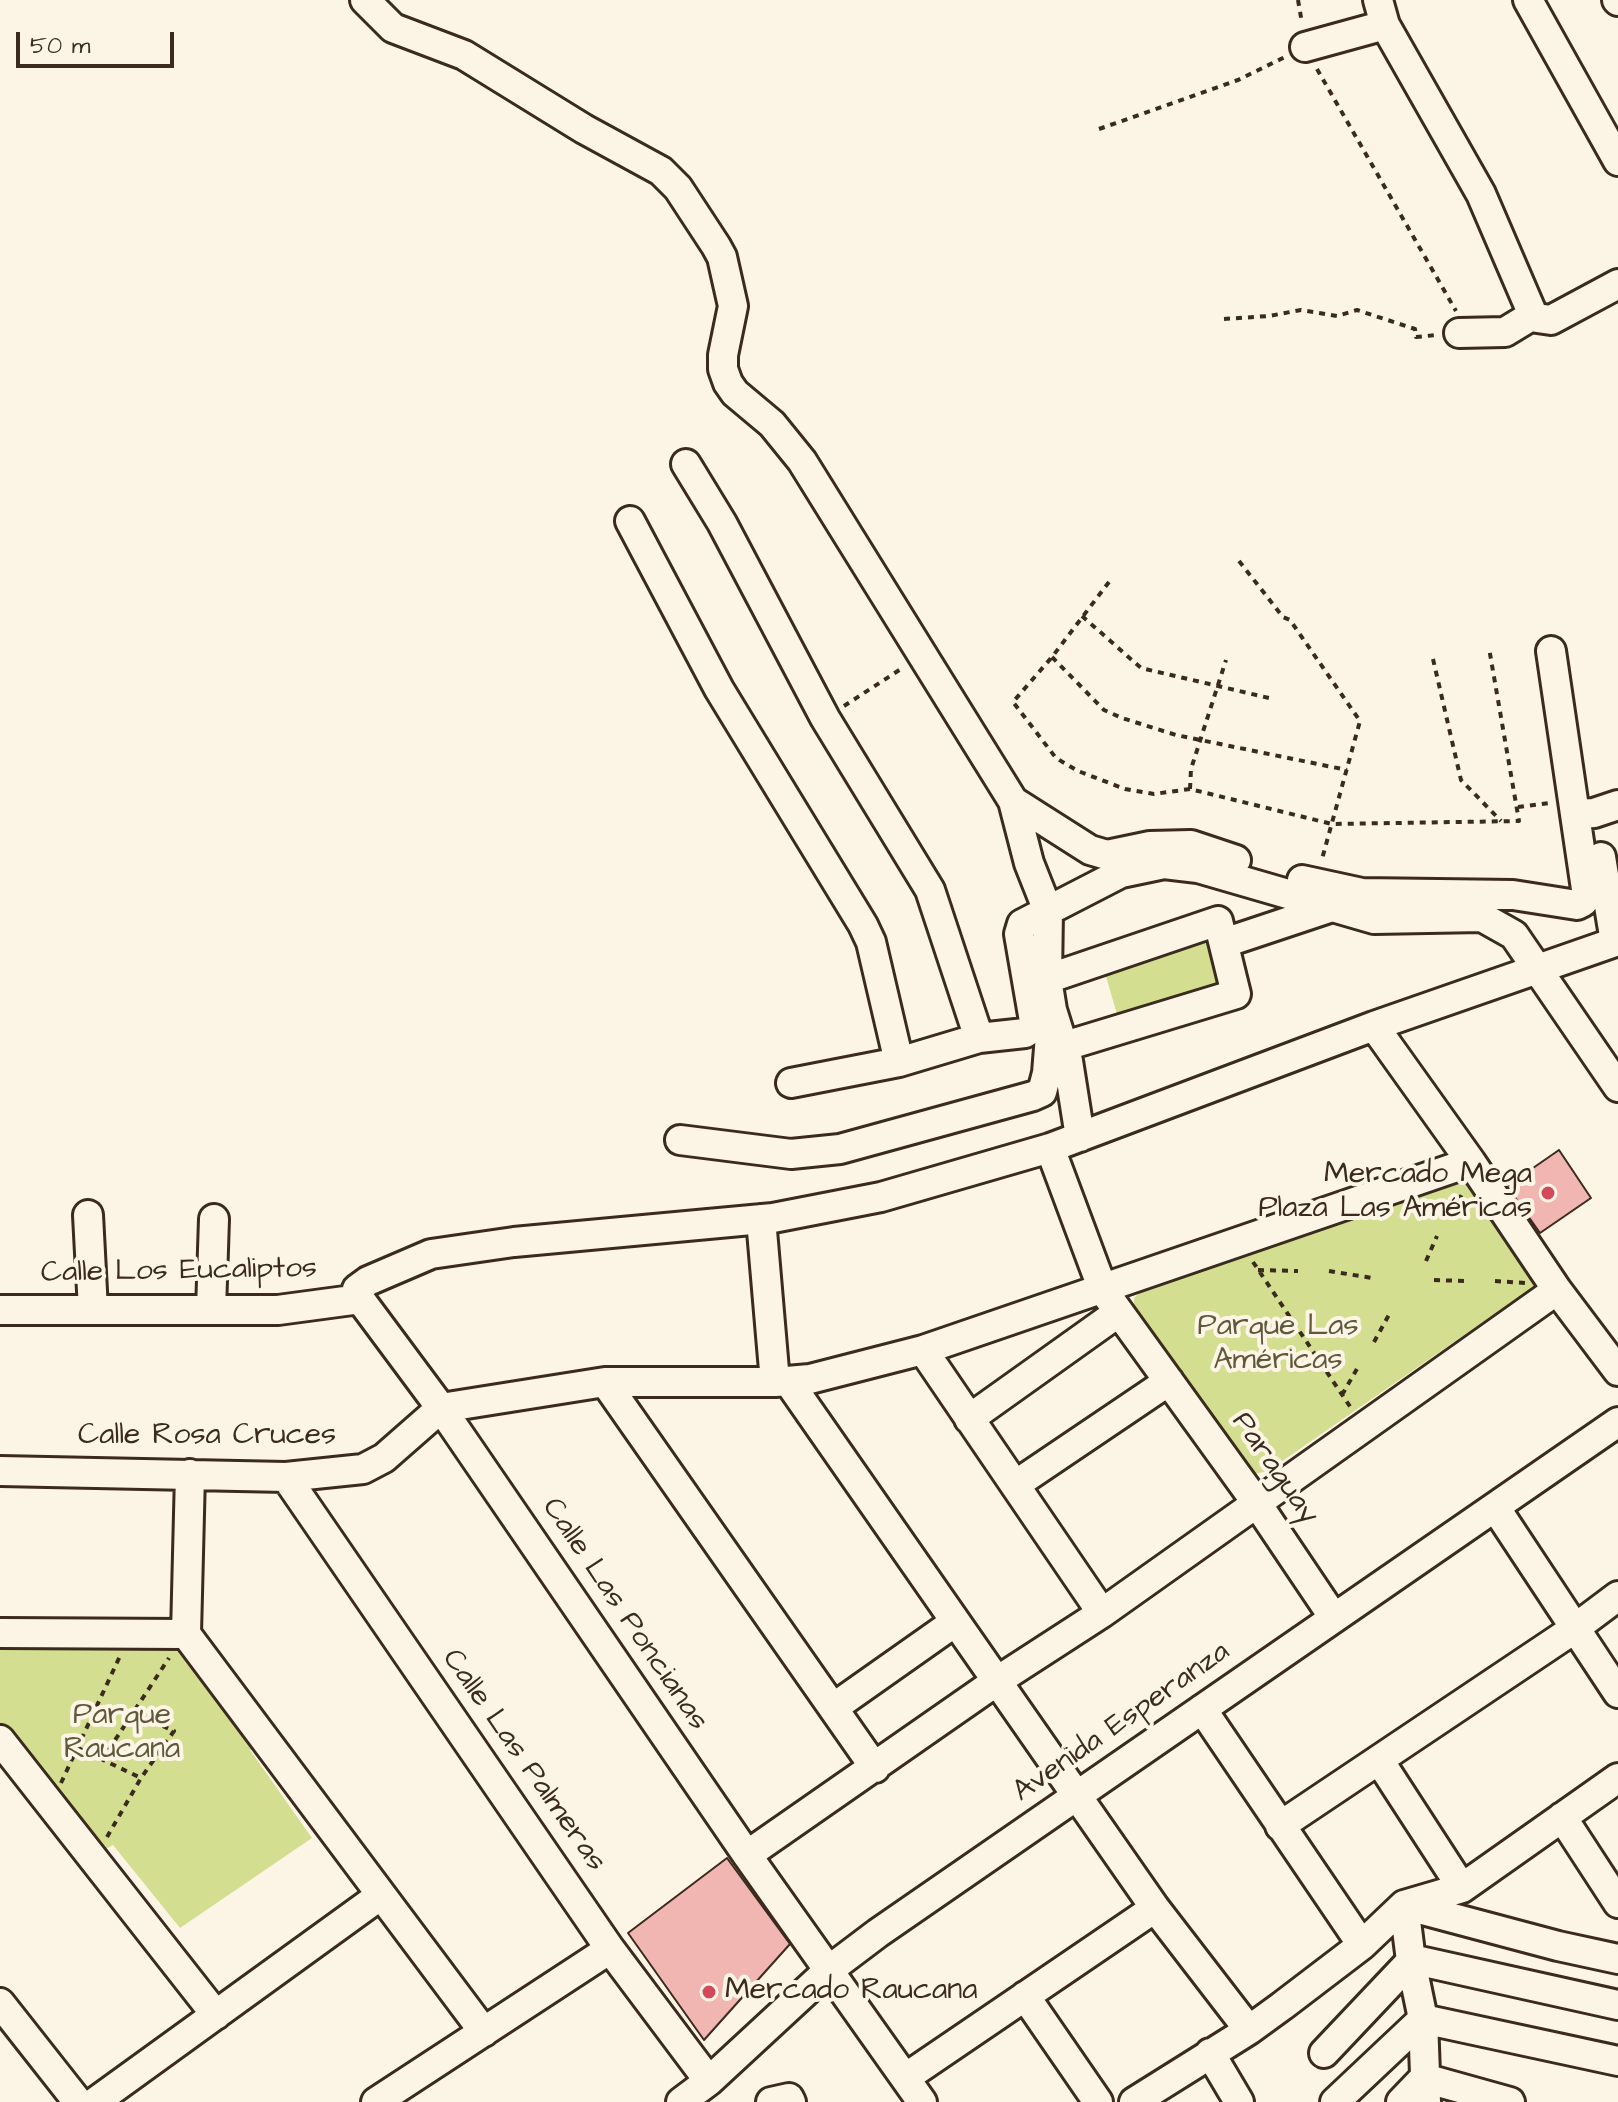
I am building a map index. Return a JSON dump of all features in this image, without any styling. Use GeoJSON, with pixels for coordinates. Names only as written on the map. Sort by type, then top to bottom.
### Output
{"type":"FeatureCollection","features":[{"type":"Feature","properties":{"kind":"street"},"geometry":{"type":"LineString","coordinates":[[365,0],[393,28],[464,55],[584,129],[661,171],[678,188],[722,257],[733,306],[723,355],[723,369],[728,383],[735,393],[772,424],[802,461],[1013,801],[1029,863],[1048,911],[1047,979],[1052,1010],[1065,1046],[1080,1137]]}},
{"type":"Feature","properties":{"kind":"street"},"geometry":{"type":"LineString","coordinates":[[1528,0],[1618,161]]}},
{"type":"Feature","properties":{"kind":"street"},"geometry":{"type":"LineString","coordinates":[[1305,47],[1382,12],[1481,194],[1533,315],[1551,320],[1618,284]]}},
{"type":"Feature","properties":{"kind":"street"},"geometry":{"type":"LineString","coordinates":[[1459,333],[1505,332],[1533,315]]}},
{"type":"Feature","properties":{"kind":"street"},"geometry":{"type":"LineString","coordinates":[[686,464],[722,523],[825,718],[930,890],[979,1038]]}},
{"type":"Feature","properties":{"kind":"street"},"geometry":{"type":"LineString","coordinates":[[630,521],[719,689],[863,925],[871,942],[899,1062]]}},
{"type":"Feature","properties":{"kind":"street"},"geometry":{"type":"LineString","coordinates":[[360,1299],[357,1289],[368,1281],[431,1254],[514,1242],[761,1219],[881,1197],[1050,1148],[1374,1026],[1616,942],[1591,808],[1551,651]]}},
{"type":"Feature","properties":{"kind":"street"},"geometry":{"type":"LineString","coordinates":[[1013,801],[1090,850],[1107,855],[1150,846],[1191,845],[1315,884],[1362,893],[1513,895],[1577,905],[1587,896],[1591,808]]}},
{"type":"Feature","properties":{"kind":"street"},"geometry":{"type":"LineString","coordinates":[[791,1083],[899,1062],[979,1038],[1025,1033],[1032,1028],[1034,1021],[1019,928],[1026,920],[1121,873],[1164,864],[1198,868],[1374,919],[1482,917],[1514,935],[1618,1087]]}},
{"type":"Feature","properties":{"kind":"street"},"geometry":{"type":"LineString","coordinates":[[1224,943],[1332,907]]}},
{"type":"Feature","properties":{"kind":"street"},"geometry":{"type":"LineString","coordinates":[[1047,979],[1218,921],[1236,994],[1065,1046]]}},
{"type":"Feature","properties":{"kind":"street"},"geometry":{"type":"LineString","coordinates":[[680,1140],[791,1154],[840,1149],[1033,1096],[1042,1092],[1047,1073],[1052,1010]]}},
{"type":"Feature","properties":{"kind":"street"},"geometry":{"type":"LineString","coordinates":[[1374,1026],[1557,1290],[1618,1371]]}},
{"type":"Feature","properties":{"kind":"street","name":"Paraguay"},"geometry":{"type":"LineString","coordinates":[[1050,1148],[1111,1301],[1256,1502],[1334,1618]]}},
{"type":"Feature","properties":{"kind":"street"},"geometry":{"type":"LineString","coordinates":[[441,1408],[605,1382],[781,1382],[810,1379],[1111,1301],[1239,1242],[1471,1162]]}},
{"type":"Feature","properties":{"kind":"street"},"geometry":{"type":"LineString","coordinates":[[88,1215],[93,1310]]}},
{"type":"Feature","properties":{"kind":"street"},"geometry":{"type":"LineString","coordinates":[[211,1310],[214,1219]]}},
{"type":"Feature","properties":{"kind":"street"},"geometry":{"type":"LineString","coordinates":[[761,1219],[781,1382],[997,1681],[1155,1908],[1249,2030]]}},
{"type":"Feature","properties":{"kind":"street"},"geometry":{"type":"LineString","coordinates":[[747,1855],[997,1681],[1102,1613],[1557,1290]]}},
{"type":"Feature","properties":{"kind":"street","name":"Calle Los Eucaliptos"},"geometry":{"type":"LineString","coordinates":[[0,1310],[278,1310],[360,1299]]}},
{"type":"Feature","properties":{"kind":"street","name":"Calle Las Poncianas"},"geometry":{"type":"LineString","coordinates":[[360,1299],[441,1408],[747,1855],[922,2102]]}},
{"type":"Feature","properties":{"kind":"street"},"geometry":{"type":"LineString","coordinates":[[969,1419],[1111,1301]]}},
{"type":"Feature","properties":{"kind":"street"},"geometry":{"type":"LineString","coordinates":[[923,1350],[1102,1613]]}},
{"type":"Feature","properties":{"kind":"street"},"geometry":{"type":"LineString","coordinates":[[1015,1485],[1169,1381]]}},
{"type":"Feature","properties":{"kind":"street"},"geometry":{"type":"LineString","coordinates":[[605,1382],[875,1768]]}},
{"type":"Feature","properties":{"kind":"street","name":"Calle Rosa Cruces"},"geometry":{"type":"LineString","coordinates":[[0,1471],[286,1477],[363,1469],[373,1465],[441,1408]]}},
{"type":"Feature","properties":{"kind":"street","name":"Avenida Esperanza"},"geometry":{"type":"LineString","coordinates":[[681,2102],[709,2081],[829,1970],[891,1924],[1618,1422]]}},
{"type":"Feature","properties":{"kind":"street"},"geometry":{"type":"LineString","coordinates":[[190,1474],[178,1645],[381,1895],[484,2032]]}},
{"type":"Feature","properties":{"kind":"street","name":"Calle Las Palmeras"},"geometry":{"type":"LineString","coordinates":[[286,1477],[610,1949],[709,2081]]}},
{"type":"Feature","properties":{"kind":"street"},"geometry":{"type":"LineString","coordinates":[[1495,1507],[1618,1693]]}},
{"type":"Feature","properties":{"kind":"street"},"geometry":{"type":"LineString","coordinates":[[1280,1826],[1574,1629],[1618,1596]]}},
{"type":"Feature","properties":{"kind":"street"},"geometry":{"type":"LineString","coordinates":[[833,1708],[955,1622]]}},
{"type":"Feature","properties":{"kind":"street"},"geometry":{"type":"LineString","coordinates":[[0,1633],[178,1645]]}},
{"type":"Feature","properties":{"kind":"street"},"geometry":{"type":"LineString","coordinates":[[1202,1709],[1362,1945]]}},
{"type":"Feature","properties":{"kind":"street"},"geometry":{"type":"LineString","coordinates":[[0,1740],[216,2015]]}},
{"type":"Feature","properties":{"kind":"street"},"geometry":{"type":"LineString","coordinates":[[1379,1760],[1462,1888]]}},
{"type":"Feature","properties":{"kind":"street"},"geometry":{"type":"LineString","coordinates":[[1134,2102],[1249,2030],[1362,1945],[1404,1905],[1462,1888],[1618,1778]]}},
{"type":"Feature","properties":{"kind":"street"},"geometry":{"type":"LineString","coordinates":[[1562,1817],[1618,1903]]}},
{"type":"Feature","properties":{"kind":"street"},"geometry":{"type":"LineString","coordinates":[[95,2102],[381,1895]]}},
{"type":"Feature","properties":{"kind":"street"},"geometry":{"type":"LineString","coordinates":[[1404,1905],[1618,1959]]}},
{"type":"Feature","properties":{"kind":"street"},"geometry":{"type":"LineString","coordinates":[[1404,1905],[1423,2019],[1425,2090]]}},
{"type":"Feature","properties":{"kind":"street"},"geometry":{"type":"LineString","coordinates":[[905,2078],[1155,1908]]}},
{"type":"Feature","properties":{"kind":"street"},"geometry":{"type":"LineString","coordinates":[[376,2102],[610,1949]]}},
{"type":"Feature","properties":{"kind":"street"},"geometry":{"type":"LineString","coordinates":[[1411,1960],[1618,2005]]}},
{"type":"Feature","properties":{"kind":"street"},"geometry":{"type":"LineString","coordinates":[[1324,2053],[1411,1960]]}},
{"type":"Feature","properties":{"kind":"street"},"geometry":{"type":"LineString","coordinates":[[1025,1996],[1098,2102]]}},
{"type":"Feature","properties":{"kind":"street"},"geometry":{"type":"LineString","coordinates":[[0,2003],[78,2102]]}},
{"type":"Feature","properties":{"kind":"street"},"geometry":{"type":"LineString","coordinates":[[1423,2019],[1618,2061]]}},
{"type":"Feature","properties":{"kind":"street"},"geometry":{"type":"LineString","coordinates":[[1335,2102],[1423,2019]]}},
{"type":"Feature","properties":{"kind":"street"},"geometry":{"type":"LineString","coordinates":[[1210,2053],[1239,2102]]}},
{"type":"Feature","properties":{"kind":"street"},"geometry":{"type":"LineString","coordinates":[[1401,2102],[1425,2090],[1510,2102]]}},
{"type":"Feature","properties":{"kind":"street"},"geometry":{"type":"LineString","coordinates":[[771,2102],[789,2098],[791,2102]]}},
{"type":"Feature","properties":{"kind":"path"},"geometry":{"type":"LineString","coordinates":[[1224,319],[1301,310],[1337,316],[1357,310],[1415,329],[1416,337],[1459,333],[1460,319],[1455,309],[1336,106],[1305,47],[1298,0]]}},
{"type":"Feature","properties":{"kind":"path"},"geometry":{"type":"LineString","coordinates":[[1099,129],[1238,80],[1305,47]]}},
{"type":"Feature","properties":{"kind":"path"},"geometry":{"type":"LineString","coordinates":[[1239,561],[1283,617],[1290,620],[1360,721],[1315,884]]}},
{"type":"Feature","properties":{"kind":"path"},"geometry":{"type":"LineString","coordinates":[[1109,582],[1013,702],[1056,758],[1078,771],[1125,789],[1154,794],[1190,789],[1332,824],[1519,821],[1489,648]]}},
{"type":"Feature","properties":{"kind":"path"},"geometry":{"type":"LineString","coordinates":[[1082,616],[1141,668],[1269,698]]}},
{"type":"Feature","properties":{"kind":"path"},"geometry":{"type":"LineString","coordinates":[[825,718],[923,655]]}},
{"type":"Feature","properties":{"kind":"path"},"geometry":{"type":"LineString","coordinates":[[1052,657],[1104,710],[1176,735],[1347,770]]}},
{"type":"Feature","properties":{"kind":"path"},"geometry":{"type":"LineString","coordinates":[[1433,659],[1461,780],[1501,821]]}},
{"type":"Feature","properties":{"kind":"path"},"geometry":{"type":"LineString","coordinates":[[1190,789],[1191,769],[1226,660]]}},
{"type":"Feature","properties":{"kind":"path"},"geometry":{"type":"LineString","coordinates":[[1517,807],[1591,808]]}},
{"type":"Feature","properties":{"kind":"path"},"geometry":{"type":"LineString","coordinates":[[1426,1261],[1437,1236]]}},
{"type":"Feature","properties":{"kind":"path"},"geometry":{"type":"LineString","coordinates":[[1239,1242],[1364,1427]]}},
{"type":"Feature","properties":{"kind":"path"},"geometry":{"type":"LineString","coordinates":[[1258,1270],[1298,1271]]}},
{"type":"Feature","properties":{"kind":"path"},"geometry":{"type":"LineString","coordinates":[[1329,1271],[1372,1278]]}},
{"type":"Feature","properties":{"kind":"path"},"geometry":{"type":"LineString","coordinates":[[1434,1280],[1464,1281]]}},
{"type":"Feature","properties":{"kind":"path"},"geometry":{"type":"LineString","coordinates":[[1516,1292],[1529,1283]]}},
{"type":"Feature","properties":{"kind":"path"},"geometry":{"type":"LineString","coordinates":[[1374,1342],[1391,1311]]}},
{"type":"Feature","properties":{"kind":"path"},"geometry":{"type":"LineString","coordinates":[[1342,1395],[1358,1367]]}},
{"type":"Feature","properties":{"kind":"path"},"geometry":{"type":"LineString","coordinates":[[102,1760],[178,1645]]}},
{"type":"Feature","properties":{"kind":"path"},"geometry":{"type":"LineString","coordinates":[[59,1789],[121,1654]]}},
{"type":"Feature","properties":{"kind":"path"},"geometry":{"type":"LineString","coordinates":[[105,1842],[141,1778],[174,1731],[134,1713]]}},
{"type":"Feature","properties":{"kind":"path"},"geometry":{"type":"LineString","coordinates":[[78,1748],[141,1778]]}},
{"type":"Feature","properties":{"kind":"green space"},"geometry":{"type":"Polygon","coordinates":[[[1208,937],[1222,987],[1119,1021],[1105,973],[1208,937]]]}},
{"type":"Feature","properties":{"kind":"green space","name":"Parque Las Américas"},"geometry":{"type":"Polygon","coordinates":[[[1469,1174],[1542,1281],[1268,1471],[1249,1472],[1134,1310],[1134,1298],[1140,1292],[1469,1174]]]}},
{"type":"Feature","properties":{"kind":"green space","name":"Parque Raucana"},"geometry":{"type":"Polygon","coordinates":[[[0,1649],[182,1650],[253,1748],[250,1750],[312,1838],[180,1928],[113,1845],[106,1849],[0,1723],[0,1649]]]}},
{"type":"Feature","properties":{"kind":"building","name":"Mercado Mega Plaza Las Américas"},"geometry":{"type":"Polygon","coordinates":[[[1559,1150],[1591,1198],[1540,1233],[1507,1186],[1559,1150]]]}},
{"type":"Feature","properties":{"kind":"building","name":"Mercado Raucana"},"geometry":{"type":"Polygon","coordinates":[[[727,1858],[790,1944],[704,2040],[628,1933],[727,1858]]]}},
{"type":"Feature","properties":{"kind":"place","name":"Mercado Mega Plaza Las Américas"},"geometry":{"type":"Point","coordinates":[1548,1193]}},
{"type":"Feature","properties":{"kind":"place","name":"Mercado Raucana"},"geometry":{"type":"Point","coordinates":[709,1992]}}]}
